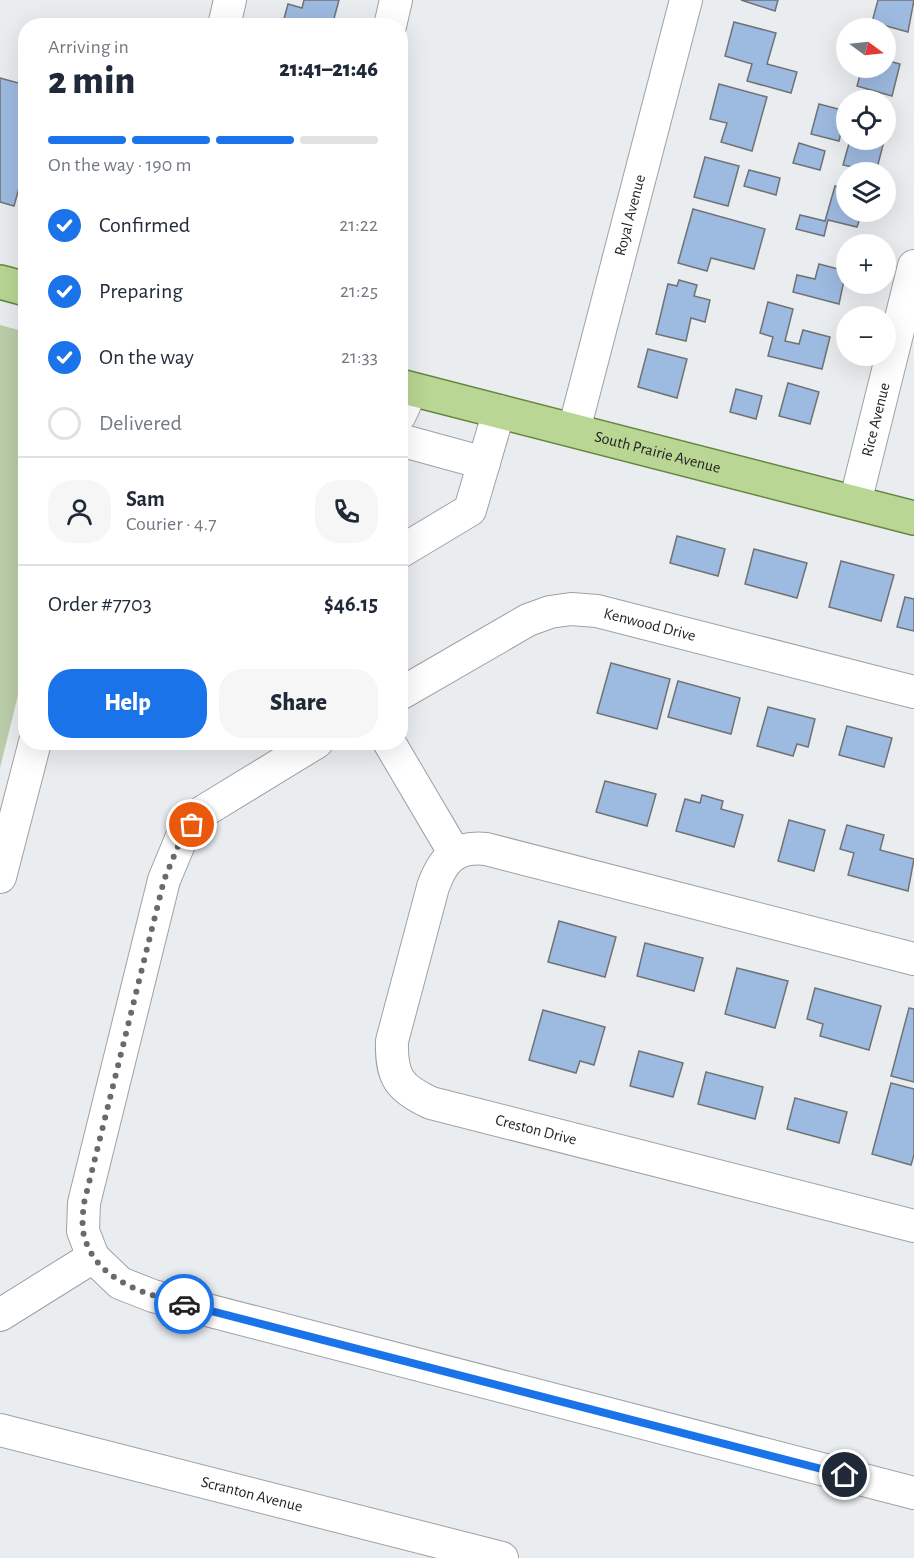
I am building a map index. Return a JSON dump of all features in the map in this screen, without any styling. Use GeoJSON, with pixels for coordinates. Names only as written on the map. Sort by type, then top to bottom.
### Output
{"type":"FeatureCollection","features":[{"type":"Feature","properties":{"kind":"main road"},"geometry":{"type":"LineString","coordinates":[[0,282],[18,287]]}},
{"type":"Feature","properties":{"kind":"main road","name":"South Prairie Avenue"},"geometry":{"type":"LineString","coordinates":[[408,397],[500,411],[914,518]]}},
{"type":"Feature","properties":{"kind":"street"},"geometry":{"type":"LineString","coordinates":[[226,18],[230,0]]}},
{"type":"Feature","properties":{"kind":"street"},"geometry":{"type":"LineString","coordinates":[[392,18],[396,0]]}},
{"type":"Feature","properties":{"kind":"street","name":"Royal Avenue"},"geometry":{"type":"LineString","coordinates":[[574,430],[686,0]]}},
{"type":"Feature","properties":{"kind":"street","name":"Rice Avenue"},"geometry":{"type":"LineString","coordinates":[[855,503],[907,321],[914,266]]}},
{"type":"Feature","properties":{"kind":"street"},"geometry":{"type":"LineString","coordinates":[[408,547],[470,510],[500,411]]}},
{"type":"Feature","properties":{"kind":"street"},"geometry":{"type":"LineString","coordinates":[[408,442],[484,463]]}},
{"type":"Feature","properties":{"kind":"street","name":"Kenwood Drive"},"geometry":{"type":"LineString","coordinates":[[408,689],[528,620],[550,612],[572,609],[622,616],[914,692]]}},
{"type":"Feature","properties":{"kind":"street"},"geometry":{"type":"LineString","coordinates":[[0,877],[33,750]]}},
{"type":"Feature","properties":{"kind":"street"},"geometry":{"type":"LineString","coordinates":[[304,750],[204,812],[181,839],[164,880],[84,1203],[83,1231],[93,1257],[120,1283],[153,1296],[914,1493]]}},
{"type":"Feature","properties":{"kind":"street"},"geometry":{"type":"LineString","coordinates":[[394,750],[455,854],[468,848],[486,849],[914,959]]}},
{"type":"Feature","properties":{"kind":"street","name":"Creston Drive"},"geometry":{"type":"LineString","coordinates":[[455,854],[440,866],[432,887],[392,1041],[391,1063],[398,1082],[413,1095],[430,1103],[914,1226]]}},
{"type":"Feature","properties":{"kind":"street"},"geometry":{"type":"LineString","coordinates":[[0,1315],[93,1257]]}},
{"type":"Feature","properties":{"kind":"street","name":"Scranton Avenue"},"geometry":{"type":"LineString","coordinates":[[0,1430],[502,1558]]}},
{"type":"Feature","properties":{"kind":"green space"},"geometry":{"type":"Polygon","coordinates":[[[0,325],[18,330],[18,695],[0,768],[0,325]]]}},
{"type":"Feature","properties":{"kind":"building"},"geometry":{"type":"Polygon","coordinates":[[[304,0],[339,0],[334,18],[284,18],[288,4],[302,8],[304,0]]]}},
{"type":"Feature","properties":{"kind":"building"},"geometry":{"type":"Polygon","coordinates":[[[741,0],[778,0],[775,11],[741,0]]]}},
{"type":"Feature","properties":{"kind":"building"},"geometry":{"type":"Polygon","coordinates":[[[878,0],[914,0],[908,32],[896,29],[896,18],[873,18],[878,0]]]}},
{"type":"Feature","properties":{"kind":"building"},"geometry":{"type":"Polygon","coordinates":[[[734,22],[776,33],[767,64],[797,72],[791,93],[747,81],[752,64],[725,56],[734,22]]]}},
{"type":"Feature","properties":{"kind":"building"},"geometry":{"type":"Polygon","coordinates":[[[896,63],[900,64],[894,90],[871,90],[857,86],[859,78],[896,78],[896,63]]]}},
{"type":"Feature","properties":{"kind":"building"},"geometry":{"type":"Polygon","coordinates":[[[0,78],[18,83],[18,192],[14,206],[0,202],[0,78]]]}},
{"type":"Feature","properties":{"kind":"building"},"geometry":{"type":"Polygon","coordinates":[[[719,84],[767,97],[752,151],[721,142],[727,123],[710,119],[719,84]]]}},
{"type":"Feature","properties":{"kind":"building"},"geometry":{"type":"Polygon","coordinates":[[[819,104],[836,108],[836,140],[811,134],[819,104]]]}},
{"type":"Feature","properties":{"kind":"building"},"geometry":{"type":"Polygon","coordinates":[[[799,143],[825,151],[820,170],[793,163],[799,143]]]}},
{"type":"Feature","properties":{"kind":"building"},"geometry":{"type":"Polygon","coordinates":[[[847,150],[882,150],[879,162],[844,162],[847,150]]]}},
{"type":"Feature","properties":{"kind":"building"},"geometry":{"type":"Polygon","coordinates":[[[705,157],[739,166],[728,206],[694,197],[705,157]]]}},
{"type":"Feature","properties":{"kind":"building"},"geometry":{"type":"Polygon","coordinates":[[[749,170],[780,178],[776,195],[744,186],[749,170]]]}},
{"type":"Feature","properties":{"kind":"building"},"geometry":{"type":"Polygon","coordinates":[[[836,186],[836,222],[828,220],[824,236],[796,229],[800,215],[825,221],[836,186]]]}},
{"type":"Feature","properties":{"kind":"building"},"geometry":{"type":"Polygon","coordinates":[[[693,209],[765,229],[754,269],[711,258],[707,271],[678,263],[693,209]]]}},
{"type":"Feature","properties":{"kind":"building"},"geometry":{"type":"Polygon","coordinates":[[[836,222],[859,222],[857,227],[836,222]]]}},
{"type":"Feature","properties":{"kind":"building"},"geometry":{"type":"Polygon","coordinates":[[[819,264],[836,268],[836,294],[841,294],[839,304],[793,292],[797,275],[815,279],[819,264]]]}},
{"type":"Feature","properties":{"kind":"building"},"geometry":{"type":"Polygon","coordinates":[[[679,280],[697,285],[694,296],[710,300],[705,322],[691,318],[686,341],[656,334],[668,284],[677,286],[679,280]]]}},
{"type":"Feature","properties":{"kind":"building"},"geometry":{"type":"Polygon","coordinates":[[[768,302],[793,309],[785,341],[799,344],[803,330],[830,337],[822,369],[768,356],[773,337],[760,333],[768,302]]]}},
{"type":"Feature","properties":{"kind":"building"},"geometry":{"type":"Polygon","coordinates":[[[648,349],[687,359],[677,398],[638,387],[648,349]]]}},
{"type":"Feature","properties":{"kind":"building"},"geometry":{"type":"Polygon","coordinates":[[[788,383],[819,392],[810,424],[779,416],[788,383]]]}},
{"type":"Feature","properties":{"kind":"building"},"geometry":{"type":"Polygon","coordinates":[[[736,389],[762,396],[756,419],[730,412],[736,389]]]}},
{"type":"Feature","properties":{"kind":"building"},"geometry":{"type":"Polygon","coordinates":[[[677,536],[725,549],[718,576],[670,563],[677,536]]]}},
{"type":"Feature","properties":{"kind":"building"},"geometry":{"type":"Polygon","coordinates":[[[754,549],[807,563],[797,598],[745,584],[754,549]]]}},
{"type":"Feature","properties":{"kind":"building"},"geometry":{"type":"Polygon","coordinates":[[[841,561],[894,575],[881,621],[829,607],[841,561]]]}},
{"type":"Feature","properties":{"kind":"building"},"geometry":{"type":"Polygon","coordinates":[[[905,597],[914,599],[914,631],[897,627],[905,597]]]}},
{"type":"Feature","properties":{"kind":"building"},"geometry":{"type":"Polygon","coordinates":[[[611,663],[670,679],[657,729],[597,713],[611,663]]]}},
{"type":"Feature","properties":{"kind":"building"},"geometry":{"type":"Polygon","coordinates":[[[678,681],[740,698],[731,734],[668,717],[678,681]]]}},
{"type":"Feature","properties":{"kind":"building"},"geometry":{"type":"Polygon","coordinates":[[[768,707],[815,719],[808,747],[797,744],[793,756],[757,746],[768,707]]]}},
{"type":"Feature","properties":{"kind":"building"},"geometry":{"type":"Polygon","coordinates":[[[847,726],[892,738],[884,767],[839,755],[847,726]]]}},
{"type":"Feature","properties":{"kind":"building"},"geometry":{"type":"Polygon","coordinates":[[[605,781],[656,794],[647,826],[596,812],[605,781]]]}},
{"type":"Feature","properties":{"kind":"building"},"geometry":{"type":"Polygon","coordinates":[[[702,795],[723,801],[721,809],[743,815],[734,847],[676,831],[685,799],[700,803],[702,795]]]}},
{"type":"Feature","properties":{"kind":"building"},"geometry":{"type":"Polygon","coordinates":[[[789,820],[825,830],[814,871],[778,861],[789,820]]]}},
{"type":"Feature","properties":{"kind":"building"},"geometry":{"type":"Polygon","coordinates":[[[847,825],[884,835],[880,850],[914,859],[908,891],[848,875],[854,853],[840,849],[847,825]]]}},
{"type":"Feature","properties":{"kind":"building"},"geometry":{"type":"Polygon","coordinates":[[[559,921],[616,937],[605,977],[548,962],[559,921]]]}},
{"type":"Feature","properties":{"kind":"building"},"geometry":{"type":"Polygon","coordinates":[[[645,943],[703,958],[694,991],[637,976],[645,943]]]}},
{"type":"Feature","properties":{"kind":"building"},"geometry":{"type":"Polygon","coordinates":[[[737,968],[788,981],[775,1028],[725,1014],[737,968]]]}},
{"type":"Feature","properties":{"kind":"building"},"geometry":{"type":"Polygon","coordinates":[[[815,988],[881,1006],[869,1050],[820,1036],[823,1024],[807,1019],[815,988]]]}},
{"type":"Feature","properties":{"kind":"building"},"geometry":{"type":"Polygon","coordinates":[[[909,1008],[914,1009],[914,1082],[891,1076],[909,1008]]]}},
{"type":"Feature","properties":{"kind":"building"},"geometry":{"type":"Polygon","coordinates":[[[543,1010],[605,1027],[594,1065],[580,1061],[576,1073],[529,1060],[543,1010]]]}},
{"type":"Feature","properties":{"kind":"building"},"geometry":{"type":"Polygon","coordinates":[[[639,1051],[683,1063],[673,1097],[630,1086],[639,1051]]]}},
{"type":"Feature","properties":{"kind":"building"},"geometry":{"type":"Polygon","coordinates":[[[706,1072],[763,1087],[755,1119],[698,1104],[706,1072]]]}},
{"type":"Feature","properties":{"kind":"building"},"geometry":{"type":"Polygon","coordinates":[[[891,1083],[914,1089],[914,1155],[911,1165],[872,1154],[891,1083]]]}},
{"type":"Feature","properties":{"kind":"building"},"geometry":{"type":"Polygon","coordinates":[[[795,1098],[847,1112],[839,1143],[787,1129],[795,1098]]]}},
{"type":"Feature","properties":{"kind":"way so far"},"geometry":{"type":"LineString","coordinates":[[184,1304],[153,1296],[120,1283],[93,1257],[83,1231],[84,1203],[164,880],[181,839],[192,825]]}},
{"type":"Feature","properties":{"kind":"route"},"geometry":{"type":"LineString","coordinates":[[184,1304],[845,1475]]}}]}
